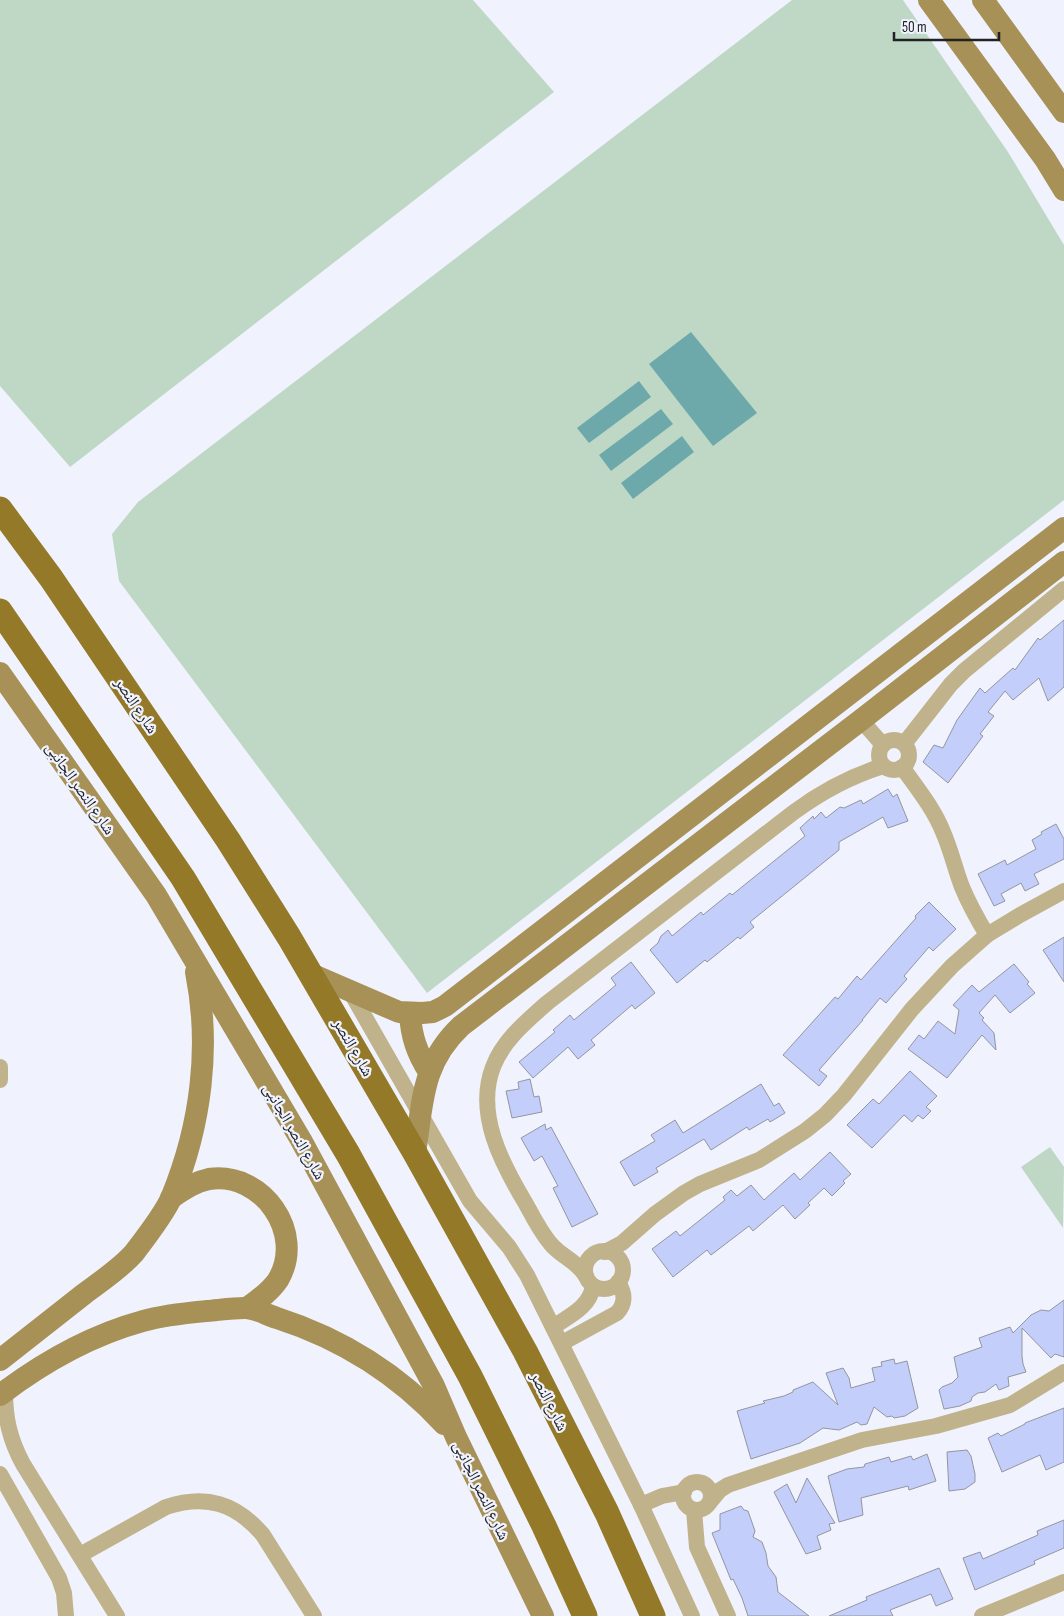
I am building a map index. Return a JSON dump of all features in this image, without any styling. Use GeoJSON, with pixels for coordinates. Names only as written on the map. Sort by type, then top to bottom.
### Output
{"type":"FeatureCollection","features":[{"type":"Feature","properties":{"kind":"main road","name":"شارع النصر"},"geometry":{"type":"LineString","coordinates":[[0,510],[51,578],[228,840],[311,974],[415,1153],[529,1360],[607,1513],[653,1616]]}},
{"type":"Feature","properties":{"kind":"main road"},"geometry":{"type":"LineString","coordinates":[[0,611],[183,878],[348,1154],[470,1376],[544,1526],[576,1613]]}},
{"type":"Feature","properties":{"kind":"street"},"geometry":{"type":"LineString","coordinates":[[929,0],[1045,159],[1064,190]]}},
{"type":"Feature","properties":{"kind":"street"},"geometry":{"type":"LineString","coordinates":[[982,0],[1063,109]]}},
{"type":"Feature","properties":{"kind":"street"},"geometry":{"type":"LineString","coordinates":[[311,974],[389,1008],[410,1013],[433,1012],[445,1006],[1064,528]]}},
{"type":"Feature","properties":{"kind":"street"},"geometry":{"type":"LineString","coordinates":[[415,1153],[423,1094],[429,1072],[442,1047],[461,1026],[1064,562]]}},
{"type":"Feature","properties":{"kind":"street"},"geometry":{"type":"LineString","coordinates":[[904,744],[951,684],[964,671],[1064,588]]}},
{"type":"Feature","properties":{"kind":"street","name":"شارع النصر الجانبى"},"geometry":{"type":"LineString","coordinates":[[0,673],[156,895],[301,1140],[434,1386],[456,1437],[543,1616]]}},
{"type":"Feature","properties":{"kind":"street"},"geometry":{"type":"LineString","coordinates":[[861,720],[883,745]]}},
{"type":"Feature","properties":{"kind":"street"},"geometry":{"type":"LineString","coordinates":[[891,740],[904,744],[907,748],[908,756],[907,761],[902,767],[892,770],[883,766],[879,758],[880,748],[891,740]]}},
{"type":"Feature","properties":{"kind":"street"},"geometry":{"type":"LineString","coordinates":[[605,1252],[611,1253],[620,1262],[622,1276],[618,1282],[609,1288],[597,1288],[589,1281],[578,1264],[556,1250],[542,1233],[506,1168],[494,1138],[488,1103],[489,1082],[501,1053],[525,1022],[547,1003],[794,812],[813,798],[855,776],[883,766]]}},
{"type":"Feature","properties":{"kind":"street"},"geometry":{"type":"LineString","coordinates":[[902,767],[940,825],[963,890],[987,935]]}},
{"type":"Feature","properties":{"kind":"street"},"geometry":{"type":"LineString","coordinates":[[553,1327],[582,1307],[591,1295],[586,1264],[593,1255],[615,1247],[628,1238],[654,1214],[684,1193],[700,1184],[759,1160],[805,1131],[825,1115],[844,1095],[927,991],[952,966],[987,935],[1020,914],[1064,891]]}},
{"type":"Feature","properties":{"kind":"street"},"geometry":{"type":"LineString","coordinates":[[0,1360],[115,1271],[133,1254],[171,1198],[194,1123],[202,1081],[204,1040],[201,998],[193,956]]}},
{"type":"Feature","properties":{"kind":"street"},"geometry":{"type":"LineString","coordinates":[[350,991],[470,1200],[509,1247],[527,1275],[641,1504],[692,1616]]}},
{"type":"Feature","properties":{"kind":"street"},"geometry":{"type":"LineString","coordinates":[[410,1013],[413,1039],[417,1051],[429,1072]]}},
{"type":"Feature","properties":{"kind":"street"},"geometry":{"type":"LineString","coordinates":[[0,1067],[0,1080]]}},
{"type":"Feature","properties":{"kind":"street"},"geometry":{"type":"LineString","coordinates":[[171,1198],[189,1186],[209,1179],[231,1180],[251,1187],[268,1200],[280,1217],[286,1238],[285,1259],[278,1279],[264,1296],[247,1308]]}},
{"type":"Feature","properties":{"kind":"street"},"geometry":{"type":"LineString","coordinates":[[620,1262],[628,1238]]}},
{"type":"Feature","properties":{"kind":"street"},"geometry":{"type":"LineString","coordinates":[[569,1258],[575,1260],[589,1259]]}},
{"type":"Feature","properties":{"kind":"street"},"geometry":{"type":"LineString","coordinates":[[562,1343],[621,1309],[624,1293],[618,1282]]}},
{"type":"Feature","properties":{"kind":"street"},"geometry":{"type":"LineString","coordinates":[[117,1616],[23,1464],[14,1447],[8,1429],[5,1410],[3,1393],[54,1360],[83,1344],[116,1329],[145,1320],[179,1314],[247,1308],[327,1337],[363,1356],[410,1390],[428,1406],[456,1437]]}},
{"type":"Feature","properties":{"kind":"street"},"geometry":{"type":"LineString","coordinates":[[740,1480],[692,1483],[685,1488],[684,1501],[694,1510],[703,1509],[720,1490],[740,1480],[862,1440],[936,1426],[1010,1405],[1064,1372]]}},
{"type":"Feature","properties":{"kind":"street"},"geometry":{"type":"LineString","coordinates":[[0,1474],[59,1578],[64,1592],[66,1616]]}},
{"type":"Feature","properties":{"kind":"street"},"geometry":{"type":"LineString","coordinates":[[701,1483],[709,1488],[710,1502]]}},
{"type":"Feature","properties":{"kind":"street"},"geometry":{"type":"LineString","coordinates":[[641,1504],[662,1496],[684,1492]]}},
{"type":"Feature","properties":{"kind":"street"},"geometry":{"type":"LineString","coordinates":[[80,1556],[166,1507],[181,1502],[197,1500],[212,1502],[227,1506],[253,1523],[263,1535],[314,1616]]}},
{"type":"Feature","properties":{"kind":"street"},"geometry":{"type":"LineString","coordinates":[[694,1510],[697,1547],[728,1616]]}},
{"type":"Feature","properties":{"kind":"street"},"geometry":{"type":"LineString","coordinates":[[982,1616],[1064,1582]]}},
{"type":"Feature","properties":{"kind":"shaded area"},"geometry":{"type":"Polygon","coordinates":[[[0,0],[473,0],[554,92],[70,467],[0,386],[0,0]]]}},
{"type":"Feature","properties":{"kind":"shaded area"},"geometry":{"type":"Polygon","coordinates":[[[792,0],[903,0],[1008,152],[1064,245],[1064,500],[427,993],[119,581],[112,534],[138,502],[792,0]]]}},
{"type":"Feature","properties":{"kind":"shaded area"},"geometry":{"type":"Polygon","coordinates":[[[691,332],[757,413],[713,446],[649,364],[691,332]]]}},
{"type":"Feature","properties":{"kind":"shaded area"},"geometry":{"type":"Polygon","coordinates":[[[639,381],[651,397],[589,443],[577,428],[639,381]]]}},
{"type":"Feature","properties":{"kind":"shaded area"},"geometry":{"type":"Polygon","coordinates":[[[661,409],[673,424],[611,471],[599,455],[661,409]]]}},
{"type":"Feature","properties":{"kind":"shaded area"},"geometry":{"type":"Polygon","coordinates":[[[682,436],[694,452],[633,499],[621,483],[682,436]]]}},
{"type":"Feature","properties":{"kind":"shaded area"},"geometry":{"type":"Polygon","coordinates":[[[1050,1147],[1064,1167],[1063,1228],[1021,1167],[1050,1147]]]}},
{"type":"Feature","properties":{"kind":"building"},"geometry":{"type":"Polygon","coordinates":[[[1064,620],[1064,687],[1048,701],[1039,678],[1013,700],[1005,691],[988,712],[994,716],[980,734],[983,736],[948,783],[923,762],[934,745],[943,748],[957,720],[980,688],[985,693],[1013,668],[1015,670],[1038,638],[1040,640],[1064,620]]]}},
{"type":"Feature","properties":{"kind":"building"},"geometry":{"type":"Polygon","coordinates":[[[888,789],[893,797],[897,794],[908,821],[888,828],[883,817],[839,842],[839,850],[750,922],[754,927],[740,939],[738,937],[707,962],[705,960],[677,983],[650,950],[668,930],[672,936],[701,912],[703,915],[730,893],[732,895],[805,836],[800,828],[813,816],[814,819],[821,812],[826,818],[840,807],[844,808],[861,800],[863,804],[888,789]]]}},
{"type":"Feature","properties":{"kind":"building"},"geometry":{"type":"Polygon","coordinates":[[[1056,824],[1064,839],[1064,859],[1034,874],[1039,884],[1025,891],[1021,883],[1001,894],[1005,901],[994,906],[978,874],[1005,860],[1007,865],[1036,849],[1032,840],[1042,834],[1041,832],[1056,824]]]}},
{"type":"Feature","properties":{"kind":"building"},"geometry":{"type":"Polygon","coordinates":[[[929,902],[956,929],[933,951],[929,947],[904,976],[907,979],[886,1003],[880,998],[819,1070],[827,1076],[819,1086],[783,1055],[835,997],[838,999],[857,976],[861,980],[929,902]]]}},
{"type":"Feature","properties":{"kind":"building"},"geometry":{"type":"Polygon","coordinates":[[[1064,937],[1064,982],[1043,950],[1064,937]]]}},
{"type":"Feature","properties":{"kind":"building"},"geometry":{"type":"Polygon","coordinates":[[[631,962],[655,993],[635,1009],[632,1005],[591,1040],[595,1045],[578,1059],[568,1047],[533,1078],[519,1062],[555,1032],[553,1030],[570,1015],[574,1020],[616,985],[611,978],[631,962]]]}},
{"type":"Feature","properties":{"kind":"building"},"geometry":{"type":"Polygon","coordinates":[[[1014,964],[1029,982],[1027,984],[1035,993],[1010,1013],[995,995],[979,1013],[984,1018],[982,1020],[994,1033],[996,1050],[982,1035],[947,1078],[908,1049],[919,1035],[924,1039],[938,1021],[955,1034],[959,1010],[953,1005],[972,985],[979,992],[1014,964]]]}},
{"type":"Feature","properties":{"kind":"building"},"geometry":{"type":"Polygon","coordinates":[[[910,1071],[937,1096],[926,1107],[931,1111],[923,1119],[918,1115],[912,1122],[904,1115],[872,1148],[847,1125],[873,1099],[879,1104],[910,1071]]]}},
{"type":"Feature","properties":{"kind":"building"},"geometry":{"type":"Polygon","coordinates":[[[530,1079],[534,1097],[539,1096],[542,1112],[512,1118],[506,1091],[519,1089],[518,1082],[530,1079]]]}},
{"type":"Feature","properties":{"kind":"building"},"geometry":{"type":"Polygon","coordinates":[[[761,1084],[774,1106],[779,1103],[785,1113],[770,1122],[768,1119],[749,1130],[747,1127],[711,1150],[704,1139],[656,1168],[658,1172],[634,1186],[620,1162],[655,1141],[651,1135],[675,1120],[683,1133],[761,1084]]]}},
{"type":"Feature","properties":{"kind":"building"},"geometry":{"type":"Polygon","coordinates":[[[545,1124],[546,1130],[551,1127],[598,1214],[572,1227],[553,1188],[558,1186],[542,1156],[534,1161],[521,1138],[545,1124]]]}},
{"type":"Feature","properties":{"kind":"building"},"geometry":{"type":"Polygon","coordinates":[[[830,1152],[851,1174],[832,1196],[824,1188],[795,1219],[783,1205],[753,1231],[749,1226],[711,1255],[707,1250],[673,1277],[652,1249],[676,1231],[680,1236],[725,1200],[723,1197],[731,1190],[737,1196],[751,1185],[764,1200],[794,1173],[800,1180],[830,1152]]]}},
{"type":"Feature","properties":{"kind":"building"},"geometry":{"type":"Polygon","coordinates":[[[1064,1300],[1064,1357],[1055,1354],[1051,1358],[1022,1328],[1022,1356],[1026,1372],[1008,1377],[1009,1386],[999,1390],[996,1384],[985,1392],[978,1393],[972,1397],[971,1401],[960,1406],[944,1409],[939,1390],[952,1383],[958,1377],[954,1357],[982,1347],[979,1338],[1010,1327],[1013,1333],[1031,1315],[1041,1310],[1049,1311],[1064,1300]]]}},
{"type":"Feature","properties":{"kind":"building"},"geometry":{"type":"Polygon","coordinates":[[[894,1359],[895,1364],[907,1361],[918,1408],[905,1416],[894,1418],[892,1416],[887,1417],[874,1407],[867,1424],[861,1425],[857,1422],[839,1430],[823,1428],[800,1443],[751,1459],[737,1411],[765,1403],[763,1401],[784,1396],[813,1382],[838,1405],[826,1373],[843,1368],[849,1378],[851,1388],[875,1381],[872,1368],[882,1366],[881,1362],[894,1359]]]}},
{"type":"Feature","properties":{"kind":"building"},"geometry":{"type":"Polygon","coordinates":[[[1064,1408],[1064,1462],[1046,1470],[1040,1455],[1002,1472],[988,1438],[998,1433],[1001,1436],[1025,1423],[1064,1408]]]}},
{"type":"Feature","properties":{"kind":"building"},"geometry":{"type":"Polygon","coordinates":[[[967,1450],[971,1456],[975,1482],[965,1489],[949,1491],[947,1452],[967,1450]]]}},
{"type":"Feature","properties":{"kind":"building"},"geometry":{"type":"Polygon","coordinates":[[[927,1454],[936,1481],[909,1490],[908,1486],[861,1498],[863,1515],[839,1522],[828,1476],[847,1469],[864,1467],[865,1464],[889,1457],[891,1462],[911,1456],[913,1460],[927,1454]]]}},
{"type":"Feature","properties":{"kind":"building"},"geometry":{"type":"Polygon","coordinates":[[[807,1478],[835,1523],[829,1524],[831,1530],[817,1536],[821,1549],[806,1554],[774,1492],[787,1484],[796,1503],[807,1478]]]}},
{"type":"Feature","properties":{"kind":"building"},"geometry":{"type":"Polygon","coordinates":[[[741,1506],[744,1510],[748,1511],[755,1531],[753,1537],[762,1542],[768,1566],[776,1577],[778,1592],[809,1616],[748,1616],[742,1598],[733,1579],[731,1580],[712,1533],[720,1530],[720,1514],[741,1506]]]}},
{"type":"Feature","properties":{"kind":"building"},"geometry":{"type":"Polygon","coordinates":[[[1064,1520],[1064,1548],[1034,1561],[1035,1564],[975,1590],[963,1558],[980,1552],[983,1559],[1038,1535],[1037,1531],[1064,1520]]]}},
{"type":"Feature","properties":{"kind":"building"},"geometry":{"type":"Polygon","coordinates":[[[939,1568],[953,1599],[936,1606],[931,1594],[890,1610],[893,1616],[829,1616],[867,1600],[866,1597],[939,1568]]]}}]}
